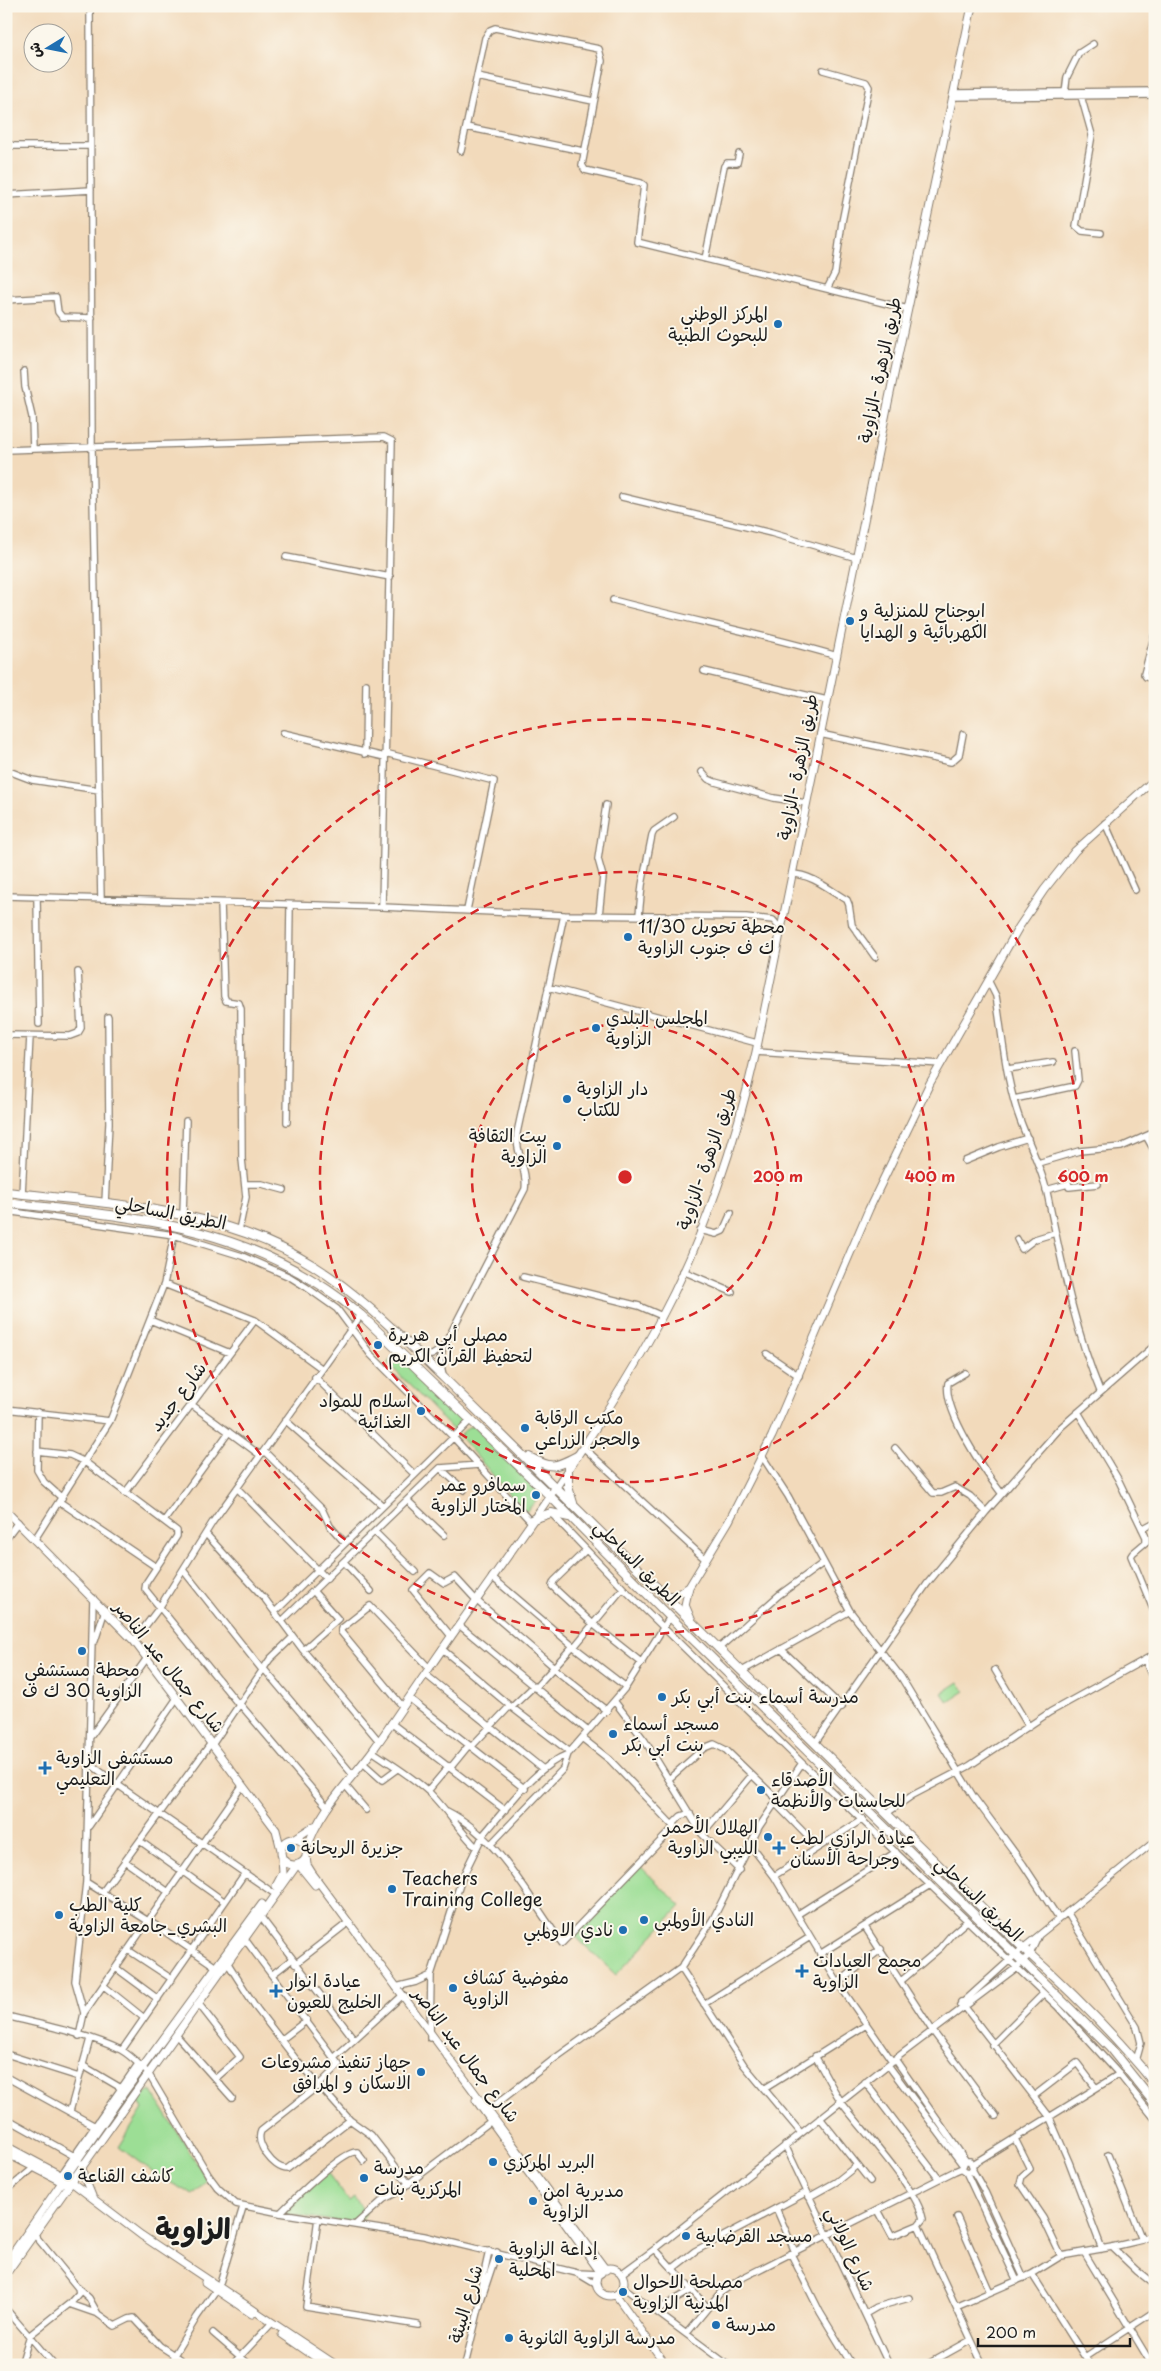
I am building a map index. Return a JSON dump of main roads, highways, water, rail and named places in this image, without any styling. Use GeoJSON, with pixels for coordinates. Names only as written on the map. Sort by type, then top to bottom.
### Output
{"type":"FeatureCollection","features":[{"type":"Feature","properties":{"kind":"highway","name":"الطريق الساحلي"},"geometry":{"type":"LineString","coordinates":[[6,1192],[183,1214],[239,1230],[287,1251],[344,1287],[444,1378],[718,1649],[1068,1990],[1136,2061],[1155,2084]]}},
{"type":"Feature","properties":{"kind":"highway","name":"الطريق الساحلي"},"geometry":{"type":"LineString","coordinates":[[6,1203],[174,1225],[231,1240],[296,1269],[333,1292],[361,1315],[549,1495],[670,1617],[1023,1962],[1110,2048],[1155,2104]]}},
{"type":"Feature","properties":{"kind":"highway"},"geometry":{"type":"LineString","coordinates":[[520,1453],[550,1467],[560,1465],[577,1456]]}},
{"type":"Feature","properties":{"kind":"highway"},"geometry":{"type":"LineString","coordinates":[[568,1468],[568,1487],[574,1505]]}},
{"type":"Feature","properties":{"kind":"highway"},"geometry":{"type":"LineString","coordinates":[[532,1520],[551,1513],[562,1514],[572,1519]]}},
{"type":"Feature","properties":{"kind":"main road","name":"طريق الزهرة -الزاوية"},"geometry":{"type":"LineString","coordinates":[[316,1825],[372,1751],[583,1447],[628,1376],[662,1316],[700,1230],[732,1137],[758,1043],[827,700],[972,6]]}},
{"type":"Feature","properties":{"kind":"main road"},"geometry":{"type":"LineString","coordinates":[[693,1623],[685,1605],[689,1587],[729,1521],[762,1456],[799,1376],[883,1178],[941,1064],[1020,927],[1044,890],[1070,856],[1155,779]]}},
{"type":"Feature","properties":{"kind":"main road","name":"شارع جمال عبد الناصر"},"geometry":{"type":"LineString","coordinates":[[6,1511],[106,1610],[134,1641],[276,1830],[282,1854]]}},
{"type":"Feature","properties":{"kind":"main road"},"geometry":{"type":"LineString","coordinates":[[664,1595],[675,1596],[689,1587]]}},
{"type":"Feature","properties":{"kind":"main road"},"geometry":{"type":"LineString","coordinates":[[6,2263],[66,2180],[142,2068],[272,1892],[281,1878],[284,1843],[316,1825]]}},
{"type":"Feature","properties":{"kind":"main road"},"geometry":{"type":"LineString","coordinates":[[6,2274],[34,2234],[66,2180],[82,2164],[142,2068],[176,2035],[306,1853],[316,1825]]}},
{"type":"Feature","properties":{"kind":"main road","name":"شارع جمال عبد الناصر"},"geometry":{"type":"LineString","coordinates":[[276,1830],[293,1839]]}},
{"type":"Feature","properties":{"kind":"main road"},"geometry":{"type":"LineString","coordinates":[[293,1839],[302,1842],[306,1853]]}},
{"type":"Feature","properties":{"kind":"main road","name":"شارع جمال عبد الناصر"},"geometry":{"type":"LineString","coordinates":[[306,1853],[312,1873],[401,1996]]}},
{"type":"Feature","properties":{"kind":"main road"},"geometry":{"type":"LineString","coordinates":[[282,1854],[289,1864],[297,1864]]}},
{"type":"Feature","properties":{"kind":"main road","name":"شارع جمال عبد الناصر"},"geometry":{"type":"LineString","coordinates":[[297,1864],[401,1996],[487,2111],[602,2272]]}},
{"type":"Feature","properties":{"kind":"main road"},"geometry":{"type":"LineString","coordinates":[[287,1878],[298,1875],[309,1878]]}},
{"type":"Feature","properties":{"kind":"main road","name":"شارع جمال عبد الناصر"},"geometry":{"type":"LineString","coordinates":[[487,2111],[491,2121],[602,2272]]}},
{"type":"Feature","properties":{"kind":"main road"},"geometry":{"type":"LineString","coordinates":[[6,2146],[37,2166]]}},
{"type":"Feature","properties":{"kind":"main road"},"geometry":{"type":"LineString","coordinates":[[6,2153],[66,2180],[141,2235],[327,2365]]}},
{"type":"Feature","properties":{"kind":"main road"},"geometry":{"type":"LineString","coordinates":[[82,2164],[83,2174],[93,2199]]}},
{"type":"Feature","properties":{"kind":"main road"},"geometry":{"type":"LineString","coordinates":[[66,2180],[138,2238],[336,2365]]}},
{"type":"Feature","properties":{"kind":"main road"},"geometry":{"type":"LineString","coordinates":[[615,2270],[621,2274],[624,2280],[623,2287],[616,2295],[604,2295],[597,2286],[602,2272],[615,2270]]}},
{"type":"Feature","properties":{"kind":"main road"},"geometry":{"type":"LineString","coordinates":[[616,2295],[666,2365]]}},
{"type":"Feature","properties":{"kind":"place","name":"المركز الوطني للبحوث الطبية"},"geometry":{"type":"Point","coordinates":[778,324]}},
{"type":"Feature","properties":{"kind":"place","name":"ابوجناح للمنزلية و الكهربائية و الهدايا"},"geometry":{"type":"Point","coordinates":[850,621]}},
{"type":"Feature","properties":{"kind":"place","name":"محطة تحويل 11/30 ك ف جنوب الزاوية"},"geometry":{"type":"Point","coordinates":[628,937]}},
{"type":"Feature","properties":{"kind":"place","name":"المجلس البلدي الزاوية"},"geometry":{"type":"Point","coordinates":[596,1028]}},
{"type":"Feature","properties":{"kind":"place","name":"دار الزاوية للكتاب"},"geometry":{"type":"Point","coordinates":[567,1099]}},
{"type":"Feature","properties":{"kind":"place","name":"بيت الثقافة الزاوية"},"geometry":{"type":"Point","coordinates":[557,1146]}},
{"type":"Feature","properties":{"kind":"place","name":"مصلى أبي هريرة لتحفيظ القرآن الكريم"},"geometry":{"type":"Point","coordinates":[378,1345]}},
{"type":"Feature","properties":{"kind":"place","name":"اسلام للمواد الغذائية"},"geometry":{"type":"Point","coordinates":[421,1411]}},
{"type":"Feature","properties":{"kind":"place","name":"مكتب الرقابة والحجر الزراعي"},"geometry":{"type":"Point","coordinates":[525,1428]}},
{"type":"Feature","properties":{"kind":"place","name":"سمافرو عمر المختار الزاوية"},"geometry":{"type":"Point","coordinates":[536,1495]}},
{"type":"Feature","properties":{"kind":"place","name":"محطة مستشفي الزاوية 30 ك ف"},"geometry":{"type":"Point","coordinates":[82,1651]}},
{"type":"Feature","properties":{"kind":"place","name":"مدرسة أسماء بنت أبي بكر"},"geometry":{"type":"Point","coordinates":[662,1697]}},
{"type":"Feature","properties":{"kind":"place","name":"مسجد أسماء بنت أبي بكر"},"geometry":{"type":"Point","coordinates":[613,1734]}},
{"type":"Feature","properties":{"kind":"place","name":"مستشفى الزاوية التعليمي"},"geometry":{"type":"Point","coordinates":[45,1768]}},
{"type":"Feature","properties":{"kind":"place","name":"الأصدقاء للحاسبات والأنظمة"},"geometry":{"type":"Point","coordinates":[761,1790]}},
{"type":"Feature","properties":{"kind":"place","name":"الهلال الأحمر الليبي الزاوية"},"geometry":{"type":"Point","coordinates":[768,1837]}},
{"type":"Feature","properties":{"kind":"place","name":"جزيرة الريحانة"},"geometry":{"type":"Point","coordinates":[291,1848]}},
{"type":"Feature","properties":{"kind":"place","name":"عيادة الرازي لطب وجراحة الأسنان"},"geometry":{"type":"Point","coordinates":[779,1848]}},
{"type":"Feature","properties":{"kind":"place","name":"Teachers Training College"},"geometry":{"type":"Point","coordinates":[392,1889]}},
{"type":"Feature","properties":{"kind":"place","name":"كلية الطب البشري_جامعة الزاوية"},"geometry":{"type":"Point","coordinates":[59,1915]}},
{"type":"Feature","properties":{"kind":"place","name":"النادي الأولمبي"},"geometry":{"type":"Point","coordinates":[644,1920]}},
{"type":"Feature","properties":{"kind":"place","name":"نادي الاولمبي"},"geometry":{"type":"Point","coordinates":[623,1930]}},
{"type":"Feature","properties":{"kind":"place","name":"مجمع العيادات الزاوية"},"geometry":{"type":"Point","coordinates":[802,1971]}},
{"type":"Feature","properties":{"kind":"place","name":"مفوضية كشاف الزاوية"},"geometry":{"type":"Point","coordinates":[453,1988]}},
{"type":"Feature","properties":{"kind":"place","name":"عيادة انوار الخليج للعيون"},"geometry":{"type":"Point","coordinates":[276,1991]}},
{"type":"Feature","properties":{"kind":"place","name":"جهاز تنفيذ مشروعات الاسكان و المرافق"},"geometry":{"type":"Point","coordinates":[421,2072]}},
{"type":"Feature","properties":{"kind":"place","name":"البريد المركزي"},"geometry":{"type":"Point","coordinates":[493,2162]}},
{"type":"Feature","properties":{"kind":"place","name":"كاشف القناعة"},"geometry":{"type":"Point","coordinates":[68,2176]}},
{"type":"Feature","properties":{"kind":"place","name":"مدرسة المركزية بنات"},"geometry":{"type":"Point","coordinates":[364,2178]}},
{"type":"Feature","properties":{"kind":"place","name":"مديرية امن الزاوية"},"geometry":{"type":"Point","coordinates":[533,2201]}},
{"type":"Feature","properties":{"kind":"place","name":"مسجد القرضابية"},"geometry":{"type":"Point","coordinates":[686,2236]}},
{"type":"Feature","properties":{"kind":"place","name":"إداعة الزاوية المحلية"},"geometry":{"type":"Point","coordinates":[499,2259]}},
{"type":"Feature","properties":{"kind":"place","name":"مصلحة الاحوال المدنية الزاوية"},"geometry":{"type":"Point","coordinates":[623,2292]}},
{"type":"Feature","properties":{"kind":"place","name":"مدرسة"},"geometry":{"type":"Point","coordinates":[716,2325]}},
{"type":"Feature","properties":{"kind":"place","name":"مدرسة الزاوية الثانوية"},"geometry":{"type":"Point","coordinates":[509,2338]}},
{"type":"Feature","properties":{"kind":"district","name":"الزاوية"},"geometry":{"type":"Point","coordinates":[193,2229]}}]}
